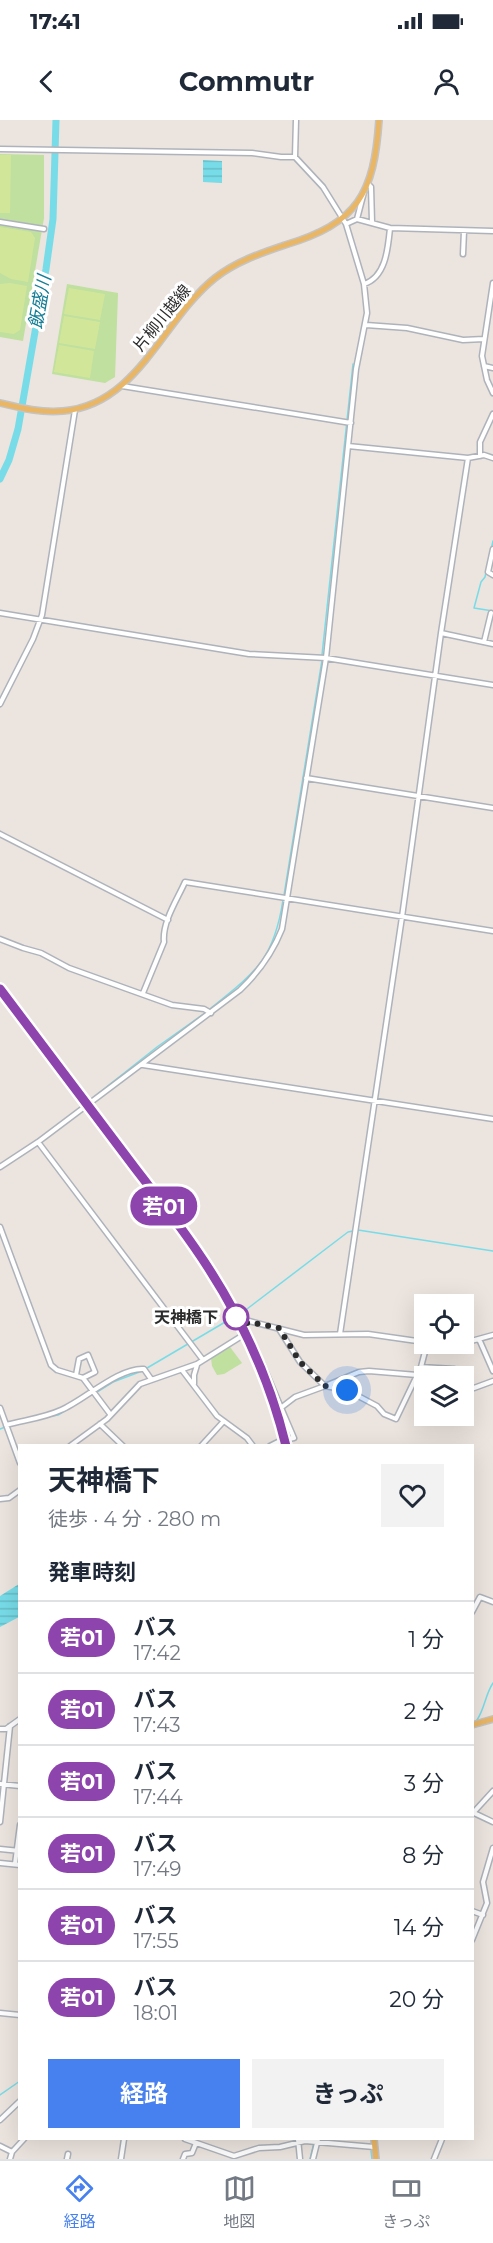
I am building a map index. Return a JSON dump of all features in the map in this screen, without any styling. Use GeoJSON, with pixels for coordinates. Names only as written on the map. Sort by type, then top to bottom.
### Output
{"type":"FeatureCollection","features":[{"type":"Feature","properties":{"kind":"main road","name":"片柳川越線"},"geometry":{"type":"LineString","coordinates":[[0,403],[30,409],[61,411],[75,410],[105,398],[122,386],[140,367],[193,298],[221,273],[260,254],[344,222],[368,184],[374,164],[379,120]]}},
{"type":"Feature","properties":{"kind":"main road"},"geometry":{"type":"LineString","coordinates":[[0,989],[196,1249],[241,1326],[257,1360],[285,1444]]}},
{"type":"Feature","properties":{"kind":"main road"},"geometry":{"type":"LineString","coordinates":[[474,1724],[493,1719]]}},
{"type":"Feature","properties":{"kind":"main road"},"geometry":{"type":"LineString","coordinates":[[374,2140],[376,2159]]}},
{"type":"Feature","properties":{"kind":"street"},"geometry":{"type":"LineString","coordinates":[[0,1167],[38,1142],[211,1013],[257,974],[268,958],[282,929],[285,899],[326,658],[356,369],[366,325],[367,301],[364,284],[344,222],[323,187],[295,156],[296,120]]}},
{"type":"Feature","properties":{"kind":"street"},"geometry":{"type":"LineString","coordinates":[[0,149],[252,153],[281,157],[295,156]]}},
{"type":"Feature","properties":{"kind":"street"},"geometry":{"type":"LineString","coordinates":[[368,184],[371,187],[372,222]]}},
{"type":"Feature","properties":{"kind":"street"},"geometry":{"type":"LineString","coordinates":[[357,219],[364,192]]}},
{"type":"Feature","properties":{"kind":"street"},"geometry":{"type":"LineString","coordinates":[[344,222],[357,219],[390,228],[493,231]]}},
{"type":"Feature","properties":{"kind":"street"},"geometry":{"type":"LineString","coordinates":[[0,222],[44,229]]}},
{"type":"Feature","properties":{"kind":"street"},"geometry":{"type":"LineString","coordinates":[[364,284],[373,280],[387,255],[390,228]]}},
{"type":"Feature","properties":{"kind":"street"},"geometry":{"type":"LineString","coordinates":[[463,254],[464,231]]}},
{"type":"Feature","properties":{"kind":"street"},"geometry":{"type":"LineString","coordinates":[[493,283],[490,321],[484,339],[482,356],[493,393]]}},
{"type":"Feature","properties":{"kind":"street"},"geometry":{"type":"LineString","coordinates":[[366,325],[407,328],[464,340],[484,339]]}},
{"type":"Feature","properties":{"kind":"street"},"geometry":{"type":"LineString","coordinates":[[484,366],[493,368]]}},
{"type":"Feature","properties":{"kind":"street"},"geometry":{"type":"LineString","coordinates":[[122,386],[351,423]]}},
{"type":"Feature","properties":{"kind":"street"},"geometry":{"type":"LineString","coordinates":[[0,704],[41,619],[75,410]]}},
{"type":"Feature","properties":{"kind":"street"},"geometry":{"type":"LineString","coordinates":[[480,456],[480,442],[493,414]]}},
{"type":"Feature","properties":{"kind":"street"},"geometry":{"type":"LineString","coordinates":[[348,446],[468,458],[480,456],[493,458]]}},
{"type":"Feature","properties":{"kind":"street"},"geometry":{"type":"LineString","coordinates":[[340,1334],[468,458]]}},
{"type":"Feature","properties":{"kind":"street"},"geometry":{"type":"LineString","coordinates":[[493,549],[488,572],[493,575]]}},
{"type":"Feature","properties":{"kind":"street"},"geometry":{"type":"LineString","coordinates":[[0,613],[249,654],[326,658],[493,685]]}},
{"type":"Feature","properties":{"kind":"street"},"geometry":{"type":"LineString","coordinates":[[484,642],[490,613]]}},
{"type":"Feature","properties":{"kind":"street"},"geometry":{"type":"LineString","coordinates":[[441,633],[493,644]]}},
{"type":"Feature","properties":{"kind":"street"},"geometry":{"type":"LineString","coordinates":[[306,778],[493,808]]}},
{"type":"Feature","properties":{"kind":"street"},"geometry":{"type":"LineString","coordinates":[[0,834],[168,920]]}},
{"type":"Feature","properties":{"kind":"street"},"geometry":{"type":"LineString","coordinates":[[143,993],[164,942],[163,934],[168,920],[185,882],[493,931]]}},
{"type":"Feature","properties":{"kind":"street"},"geometry":{"type":"LineString","coordinates":[[0,939],[41,953],[69,968],[172,1005],[211,1013]]}},
{"type":"Feature","properties":{"kind":"street"},"geometry":{"type":"LineString","coordinates":[[142,1065],[493,1119]]}},
{"type":"Feature","properties":{"kind":"street"},"geometry":{"type":"LineString","coordinates":[[38,1142],[203,1360]]}},
{"type":"Feature","properties":{"kind":"street"},"geometry":{"type":"LineString","coordinates":[[0,1227],[51,1365],[57,1370],[83,1378],[110,1414]]}},
{"type":"Feature","properties":{"kind":"street"},"geometry":{"type":"LineString","coordinates":[[241,1326],[249,1322],[304,1335],[368,1334],[414,1341]]}},
{"type":"Feature","properties":{"kind":"street"},"geometry":{"type":"LineString","coordinates":[[279,1328],[300,1362],[325,1386],[347,1390],[360,1396],[396,1419],[414,1381]]}},
{"type":"Feature","properties":{"kind":"street"},"geometry":{"type":"LineString","coordinates":[[72,1444],[100,1424],[140,1384],[197,1364],[245,1334]]}},
{"type":"Feature","properties":{"kind":"street"},"geometry":{"type":"LineString","coordinates":[[474,1341],[493,1335]]}},
{"type":"Feature","properties":{"kind":"street"},"geometry":{"type":"LineString","coordinates":[[479,1340],[493,1371]]}},
{"type":"Feature","properties":{"kind":"street"},"geometry":{"type":"LineString","coordinates":[[76,1375],[79,1359],[88,1355],[95,1372],[83,1378]]}},
{"type":"Feature","properties":{"kind":"street"},"geometry":{"type":"LineString","coordinates":[[257,1360],[262,1363],[282,1407],[294,1438],[289,1439]]}},
{"type":"Feature","properties":{"kind":"street"},"geometry":{"type":"LineString","coordinates":[[194,1386],[197,1364]]}},
{"type":"Feature","properties":{"kind":"street"},"geometry":{"type":"LineString","coordinates":[[6,1425],[62,1410],[93,1390],[141,1368],[148,1372],[152,1379]]}},
{"type":"Feature","properties":{"kind":"street"},"geometry":{"type":"LineString","coordinates":[[182,1370],[223,1422],[247,1438],[252,1444]]}},
{"type":"Feature","properties":{"kind":"street"},"geometry":{"type":"LineString","coordinates":[[282,1407],[296,1397],[359,1372],[414,1375]]}},
{"type":"Feature","properties":{"kind":"street"},"geometry":{"type":"LineString","coordinates":[[474,1388],[493,1381]]}},
{"type":"Feature","properties":{"kind":"street"},"geometry":{"type":"LineString","coordinates":[[0,1408],[18,1458]]}},
{"type":"Feature","properties":{"kind":"street"},"geometry":{"type":"LineString","coordinates":[[203,1444],[223,1422]]}},
{"type":"Feature","properties":{"kind":"street"},"geometry":{"type":"LineString","coordinates":[[100,1424],[121,1444]]}},
{"type":"Feature","properties":{"kind":"street"},"geometry":{"type":"LineString","coordinates":[[0,1434],[8,1431]]}},
{"type":"Feature","properties":{"kind":"street"},"geometry":{"type":"LineString","coordinates":[[274,1444],[278,1442]]}},
{"type":"Feature","properties":{"kind":"street"},"geometry":{"type":"LineString","coordinates":[[0,1499],[9,1498],[18,1491]]}},
{"type":"Feature","properties":{"kind":"street"},"geometry":{"type":"LineString","coordinates":[[474,1608],[480,1597],[493,1602]]}},
{"type":"Feature","properties":{"kind":"street"},"geometry":{"type":"LineString","coordinates":[[0,1729],[18,1720]]}},
{"type":"Feature","properties":{"kind":"street"},"geometry":{"type":"LineString","coordinates":[[0,1822],[2,1784],[10,1726]]}},
{"type":"Feature","properties":{"kind":"street"},"geometry":{"type":"LineString","coordinates":[[2,1784],[18,1786]]}},
{"type":"Feature","properties":{"kind":"street"},"geometry":{"type":"LineString","coordinates":[[474,1812],[493,1791]]}},
{"type":"Feature","properties":{"kind":"street"},"geometry":{"type":"LineString","coordinates":[[474,1813],[493,1822]]}},
{"type":"Feature","properties":{"kind":"street"},"geometry":{"type":"LineString","coordinates":[[474,1936],[487,1903],[484,1875],[493,1848]]}},
{"type":"Feature","properties":{"kind":"street"},"geometry":{"type":"LineString","coordinates":[[0,1849],[18,1851],[17,1865],[0,1863]]}},
{"type":"Feature","properties":{"kind":"street"},"geometry":{"type":"LineString","coordinates":[[474,1912],[483,1915]]}},
{"type":"Feature","properties":{"kind":"street"},"geometry":{"type":"LineString","coordinates":[[0,2013],[18,2015]]}},
{"type":"Feature","properties":{"kind":"street"},"geometry":{"type":"LineString","coordinates":[[0,2120],[18,2103]]}},
{"type":"Feature","properties":{"kind":"street"},"geometry":{"type":"LineString","coordinates":[[10,2159],[12,2152],[23,2140]]}},
{"type":"Feature","properties":{"kind":"street"},"geometry":{"type":"LineString","coordinates":[[121,2159],[124,2140]]}},
{"type":"Feature","properties":{"kind":"street"},"geometry":{"type":"LineString","coordinates":[[188,2140],[240,2157],[259,2148],[280,2147],[298,2141],[374,2147]]}},
{"type":"Feature","properties":{"kind":"street"},"geometry":{"type":"LineString","coordinates":[[434,2159],[442,2140]]}},
{"type":"Feature","properties":{"kind":"street"},"geometry":{"type":"LineString","coordinates":[[298,2141],[300,2159]]}},
{"type":"Feature","properties":{"kind":"street"},"geometry":{"type":"LineString","coordinates":[[313,2159],[318,2141]]}},
{"type":"Feature","properties":{"kind":"street"},"geometry":{"type":"LineString","coordinates":[[183,2159],[185,2154],[192,2152],[196,2143]]}},
{"type":"Feature","properties":{"kind":"street"},"geometry":{"type":"LineString","coordinates":[[0,2146],[12,2152]]}},
{"type":"Feature","properties":{"kind":"green space"},"geometry":{"type":"Polygon","coordinates":[[[0,154],[44,155],[44,218],[23,341],[0,337],[0,154]]]}},
{"type":"Feature","properties":{"kind":"green space"},"geometry":{"type":"Polygon","coordinates":[[[0,155],[11,155],[10,213],[0,213],[0,155]]]}},
{"type":"Feature","properties":{"kind":"green space"},"geometry":{"type":"Polygon","coordinates":[[[0,227],[31,232],[35,238],[28,282],[11,279],[0,273],[0,227]]]}},
{"type":"Feature","properties":{"kind":"green space"},"geometry":{"type":"Polygon","coordinates":[[[0,284],[27,286],[20,330],[14,334],[0,332],[0,284]]]}},
{"type":"Feature","properties":{"kind":"green space"},"geometry":{"type":"Polygon","coordinates":[[[67,284],[118,293],[115,377],[105,383],[52,374],[67,284]]]}},
{"type":"Feature","properties":{"kind":"green space"},"geometry":{"type":"Polygon","coordinates":[[[69,288],[105,294],[100,320],[64,314],[69,288]]]}},
{"type":"Feature","properties":{"kind":"green space"},"geometry":{"type":"Polygon","coordinates":[[[64,316],[100,322],[95,349],[59,343],[64,316]]]}},
{"type":"Feature","properties":{"kind":"green space"},"geometry":{"type":"Polygon","coordinates":[[[59,345],[94,351],[90,378],[54,372],[59,345]]]}},
{"type":"Feature","properties":{"kind":"green space"},"geometry":{"type":"Polygon","coordinates":[[[230,1347],[242,1363],[224,1374],[217,1375],[211,1358],[230,1347]]]}},
{"type":"Feature","properties":{"kind":"water"},"geometry":{"type":"Polygon","coordinates":[[[203,160],[222,161],[222,183],[203,182],[203,160]]]}},
{"type":"Feature","properties":{"kind":"water"},"geometry":{"type":"Polygon","coordinates":[[[18,1585],[18,1618],[0,1627],[0,1596],[18,1585]]]}},
{"type":"Feature","properties":{"kind":"waterway","name":"飯盛川"},"geometry":{"type":"LineString","coordinates":[[0,479],[9,460],[18,429],[46,269],[53,219],[56,120]]}},
{"type":"Feature","properties":{"kind":"waterway"},"geometry":{"type":"LineString","coordinates":[[322,655],[353,364]]}},
{"type":"Feature","properties":{"kind":"waterway"},"geometry":{"type":"LineString","coordinates":[[493,541],[485,577],[481,582],[474,608],[493,611]]}},
{"type":"Feature","properties":{"kind":"waterway"},"geometry":{"type":"LineString","coordinates":[[284,895],[322,660]]}},
{"type":"Feature","properties":{"kind":"waterway"},"geometry":{"type":"LineString","coordinates":[[211,1008],[251,974],[260,963],[274,937],[283,900]]}},
{"type":"Feature","properties":{"kind":"waterway"},"geometry":{"type":"LineString","coordinates":[[90,1100],[157,1047],[205,1013]]}},
{"type":"Feature","properties":{"kind":"waterway"},"geometry":{"type":"LineString","coordinates":[[34,1142],[78,1110]]}},
{"type":"Feature","properties":{"kind":"waterway"},"geometry":{"type":"LineString","coordinates":[[358,1230],[493,1251]]}},
{"type":"Feature","properties":{"kind":"waterway"},"geometry":{"type":"LineString","coordinates":[[243,1312],[348,1232],[353,1231]]}},
{"type":"Feature","properties":{"kind":"waterway"},"geometry":{"type":"LineString","coordinates":[[97,1392],[113,1382],[142,1371],[232,1318]]}},
{"type":"Feature","properties":{"kind":"waterway"},"geometry":{"type":"LineString","coordinates":[[485,1339],[493,1337]]}},
{"type":"Feature","properties":{"kind":"waterway"},"geometry":{"type":"LineString","coordinates":[[386,1339],[414,1343]]}},
{"type":"Feature","properties":{"kind":"waterway"},"geometry":{"type":"LineString","coordinates":[[47,1417],[58,1415],[73,1406]]}},
{"type":"Feature","properties":{"kind":"waterway"},"geometry":{"type":"LineString","coordinates":[[0,1429],[5,1427]]}},
{"type":"Feature","properties":{"kind":"waterway"},"geometry":{"type":"LineString","coordinates":[[477,1720],[493,1683]]}},
{"type":"Feature","properties":{"kind":"waterway"},"geometry":{"type":"LineString","coordinates":[[0,2095],[18,2082]]}},
{"type":"Feature","properties":{"kind":"waterway"},"geometry":{"type":"LineString","coordinates":[[310,2159],[315,2140]]}},
{"type":"Feature","properties":{"kind":"waterway"},"geometry":{"type":"LineString","coordinates":[[371,2151],[372,2159]]}},
{"type":"Feature","properties":{"kind":"bus line","name":"若01"},"geometry":{"type":"LineString","coordinates":[[0,989],[179,1226],[210,1271],[229,1303],[257,1360],[285,1444]]}},
{"type":"Feature","properties":{"kind":"place","name":"天神橋下"},"geometry":{"type":"Point","coordinates":[236,1317]}},
{"type":"Feature","properties":{"kind":"route"},"geometry":{"type":"LineString","coordinates":[[236,1317],[235,1315],[241,1326],[249,1322],[279,1328],[300,1362],[325,1386],[347,1390]]}}]}
